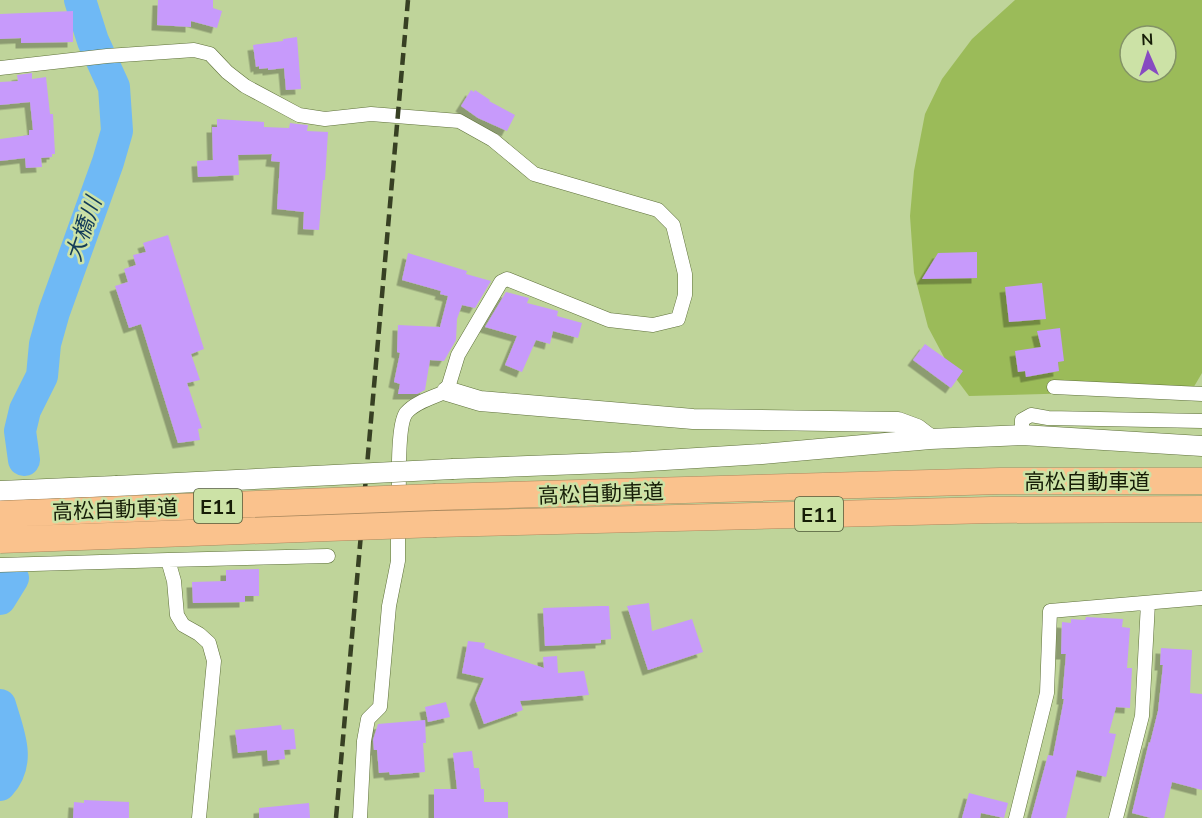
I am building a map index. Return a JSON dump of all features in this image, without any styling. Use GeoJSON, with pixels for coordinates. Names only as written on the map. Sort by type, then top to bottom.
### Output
{"type":"FeatureCollection","features":[{"type":"Feature","properties":{"kind":"highway","name":"高松自動車道"},"geometry":{"type":"LineString","coordinates":[[0,514],[436,497],[1000,481],[1202,481]]}},
{"type":"Feature","properties":{"kind":"highway","name":"高松自動車道"},"geometry":{"type":"LineString","coordinates":[[0,540],[436,524],[991,510],[1202,508]]}},
{"type":"Feature","properties":{"kind":"street"},"geometry":{"type":"LineString","coordinates":[[0,68],[107,56],[194,50],[210,54],[227,72],[245,86],[299,115],[325,119],[371,114],[459,121],[493,140],[534,174],[658,210],[673,225],[685,274],[685,295],[678,319],[652,325],[609,320],[507,279],[501,282],[458,355],[447,391]]}},
{"type":"Feature","properties":{"kind":"street"},"geometry":{"type":"LineString","coordinates":[[1054,387],[1202,394]]}},
{"type":"Feature","properties":{"kind":"street"},"geometry":{"type":"LineString","coordinates":[[360,818],[364,741],[368,720],[380,707],[389,606],[398,561],[400,448],[405,415],[416,405],[447,391],[480,401],[682,418],[898,422],[917,429],[930,440]]}},
{"type":"Feature","properties":{"kind":"street"},"geometry":{"type":"LineString","coordinates":[[1022,435],[1022,420],[1031,415],[1048,418],[1202,421]]}},
{"type":"Feature","properties":{"kind":"street"},"geometry":{"type":"LineString","coordinates":[[0,491],[738,455],[1022,435],[1202,446]]}},
{"type":"Feature","properties":{"kind":"street"},"geometry":{"type":"LineString","coordinates":[[0,565],[328,556]]}},
{"type":"Feature","properties":{"kind":"street"},"geometry":{"type":"LineString","coordinates":[[168,560],[174,581],[177,615],[183,625],[209,643],[214,661],[199,818]]}},
{"type":"Feature","properties":{"kind":"street"},"geometry":{"type":"LineString","coordinates":[[1016,818],[1047,693],[1050,611],[1202,598]]}},
{"type":"Feature","properties":{"kind":"street"},"geometry":{"type":"LineString","coordinates":[[1116,818],[1142,716],[1148,603]]}},
{"type":"Feature","properties":{"kind":"green space"},"geometry":{"type":"Polygon","coordinates":[[[1015,0],[1202,0],[1202,373],[1192,390],[969,396],[954,376],[928,327],[914,273],[910,216],[914,171],[925,114],[942,79],[972,39],[1015,0]]]}},
{"type":"Feature","properties":{"kind":"building"},"geometry":{"type":"Polygon","coordinates":[[[158,0],[213,0],[213,8],[222,11],[217,28],[191,21],[191,27],[157,25],[158,0]]]}},
{"type":"Feature","properties":{"kind":"building"},"geometry":{"type":"Polygon","coordinates":[[[73,11],[73,42],[21,43],[21,38],[0,39],[0,14],[73,11]]]}},
{"type":"Feature","properties":{"kind":"building"},"geometry":{"type":"Polygon","coordinates":[[[297,37],[301,89],[286,90],[284,68],[268,70],[268,68],[256,67],[253,45],[297,37]]]}},
{"type":"Feature","properties":{"kind":"building"},"geometry":{"type":"Polygon","coordinates":[[[32,73],[32,79],[46,77],[50,114],[53,114],[55,154],[52,154],[52,157],[41,158],[42,167],[26,168],[25,158],[0,161],[0,139],[29,135],[29,130],[33,130],[30,102],[0,105],[0,82],[18,81],[17,75],[32,73]]]}},
{"type":"Feature","properties":{"kind":"building"},"geometry":{"type":"Polygon","coordinates":[[[471,90],[474,92],[475,90],[489,101],[515,115],[507,131],[478,118],[461,106],[471,90]]]}},
{"type":"Feature","properties":{"kind":"building"},"geometry":{"type":"Polygon","coordinates":[[[217,119],[264,122],[264,127],[289,128],[290,123],[308,125],[307,131],[328,132],[319,230],[303,229],[304,212],[277,209],[280,162],[271,161],[272,154],[238,155],[239,175],[198,177],[197,161],[213,160],[212,127],[217,127],[217,119]]]}},
{"type":"Feature","properties":{"kind":"building"},"geometry":{"type":"Polygon","coordinates":[[[168,235],[204,349],[191,354],[200,380],[187,383],[202,428],[198,429],[200,440],[178,443],[141,324],[129,328],[115,286],[128,282],[124,269],[136,265],[133,255],[146,252],[143,243],[168,235]]]}},
{"type":"Feature","properties":{"kind":"building"},"geometry":{"type":"Polygon","coordinates":[[[977,252],[977,278],[922,279],[938,253],[977,252]]]}},
{"type":"Feature","properties":{"kind":"building"},"geometry":{"type":"Polygon","coordinates":[[[408,253],[467,271],[466,274],[491,281],[475,308],[462,305],[457,319],[456,340],[444,361],[430,360],[425,390],[417,394],[398,394],[400,384],[394,382],[400,353],[397,352],[398,325],[440,327],[448,296],[440,294],[441,291],[402,280],[408,253]]]}},
{"type":"Feature","properties":{"kind":"building"},"geometry":{"type":"Polygon","coordinates":[[[1042,283],[1046,319],[1009,322],[1005,287],[1042,283]]]}},
{"type":"Feature","properties":{"kind":"building"},"geometry":{"type":"Polygon","coordinates":[[[506,292],[529,298],[527,303],[558,311],[557,316],[582,323],[578,338],[553,331],[550,344],[536,340],[522,372],[505,365],[517,336],[485,327],[506,292]]]}},
{"type":"Feature","properties":{"kind":"building"},"geometry":{"type":"Polygon","coordinates":[[[1060,328],[1064,361],[1058,362],[1059,371],[1026,377],[1025,371],[1018,372],[1015,351],[1041,347],[1037,331],[1060,328]]]}},
{"type":"Feature","properties":{"kind":"building"},"geometry":{"type":"Polygon","coordinates":[[[925,344],[963,371],[951,388],[913,360],[925,344]]]}},
{"type":"Feature","properties":{"kind":"building"},"geometry":{"type":"Polygon","coordinates":[[[259,569],[259,596],[245,596],[245,602],[193,603],[192,582],[226,581],[226,570],[259,569]]]}},
{"type":"Feature","properties":{"kind":"building"},"geometry":{"type":"Polygon","coordinates":[[[649,603],[652,631],[692,619],[703,652],[648,670],[627,606],[649,603]]]}},
{"type":"Feature","properties":{"kind":"building"},"geometry":{"type":"Polygon","coordinates":[[[609,606],[611,639],[601,640],[601,643],[545,646],[543,608],[609,606]]]}},
{"type":"Feature","properties":{"kind":"building"},"geometry":{"type":"Polygon","coordinates":[[[1086,617],[1123,619],[1122,627],[1130,628],[1127,668],[1132,668],[1130,708],[1116,707],[1109,733],[1116,734],[1106,777],[1077,770],[1066,818],[1031,818],[1048,755],[1053,756],[1064,699],[1062,699],[1066,654],[1061,654],[1062,622],[1071,623],[1071,619],[1085,620],[1086,617]]]}},
{"type":"Feature","properties":{"kind":"building"},"geometry":{"type":"Polygon","coordinates":[[[468,641],[485,643],[484,648],[544,668],[543,657],[557,656],[558,673],[584,671],[589,695],[520,701],[523,710],[484,724],[475,699],[484,678],[462,673],[468,641]]]}},
{"type":"Feature","properties":{"kind":"building"},"geometry":{"type":"Polygon","coordinates":[[[1161,648],[1192,650],[1190,693],[1202,694],[1202,790],[1172,782],[1164,818],[1151,818],[1132,813],[1158,711],[1163,665],[1160,665],[1161,648]]]}},
{"type":"Feature","properties":{"kind":"building"},"geometry":{"type":"Polygon","coordinates":[[[446,702],[450,717],[428,722],[425,707],[446,702]]]}},
{"type":"Feature","properties":{"kind":"building"},"geometry":{"type":"Polygon","coordinates":[[[425,720],[426,743],[423,743],[425,772],[390,775],[389,772],[379,773],[377,750],[374,750],[373,740],[378,724],[425,720]]]}},
{"type":"Feature","properties":{"kind":"building"},"geometry":{"type":"Polygon","coordinates":[[[281,725],[282,730],[294,729],[296,749],[284,750],[285,759],[268,761],[267,750],[238,753],[235,730],[281,725]]]}},
{"type":"Feature","properties":{"kind":"building"},"geometry":{"type":"Polygon","coordinates":[[[472,751],[474,768],[479,768],[481,789],[484,789],[484,802],[508,802],[508,818],[434,818],[434,789],[457,789],[453,753],[472,751]]]}},
{"type":"Feature","properties":{"kind":"building"},"geometry":{"type":"Polygon","coordinates":[[[969,793],[1008,803],[1004,818],[981,813],[980,818],[962,818],[969,793]]]}},
{"type":"Feature","properties":{"kind":"building"},"geometry":{"type":"Polygon","coordinates":[[[84,800],[129,802],[129,818],[73,818],[74,802],[84,803],[84,800]]]}},
{"type":"Feature","properties":{"kind":"building"},"geometry":{"type":"Polygon","coordinates":[[[309,803],[310,818],[259,818],[259,808],[309,803]]]}},
{"type":"Feature","properties":{"kind":"waterway","name":"大橋川"},"geometry":{"type":"LineString","coordinates":[[24,460],[20,431],[25,410],[42,376],[45,344],[54,312],[117,131],[114,87],[93,41],[80,0]]}},
{"type":"Feature","properties":{"kind":"waterway","name":"大橋川"},"geometry":{"type":"LineString","coordinates":[[0,599],[13,578]]}},
{"type":"Feature","properties":{"kind":"waterway","name":"大橋川"},"geometry":{"type":"LineString","coordinates":[[0,705],[12,757],[7,776],[0,785]]}},
{"type":"Feature","properties":{"kind":"railway"},"geometry":{"type":"LineString","coordinates":[[336,818],[408,0]]}}]}
